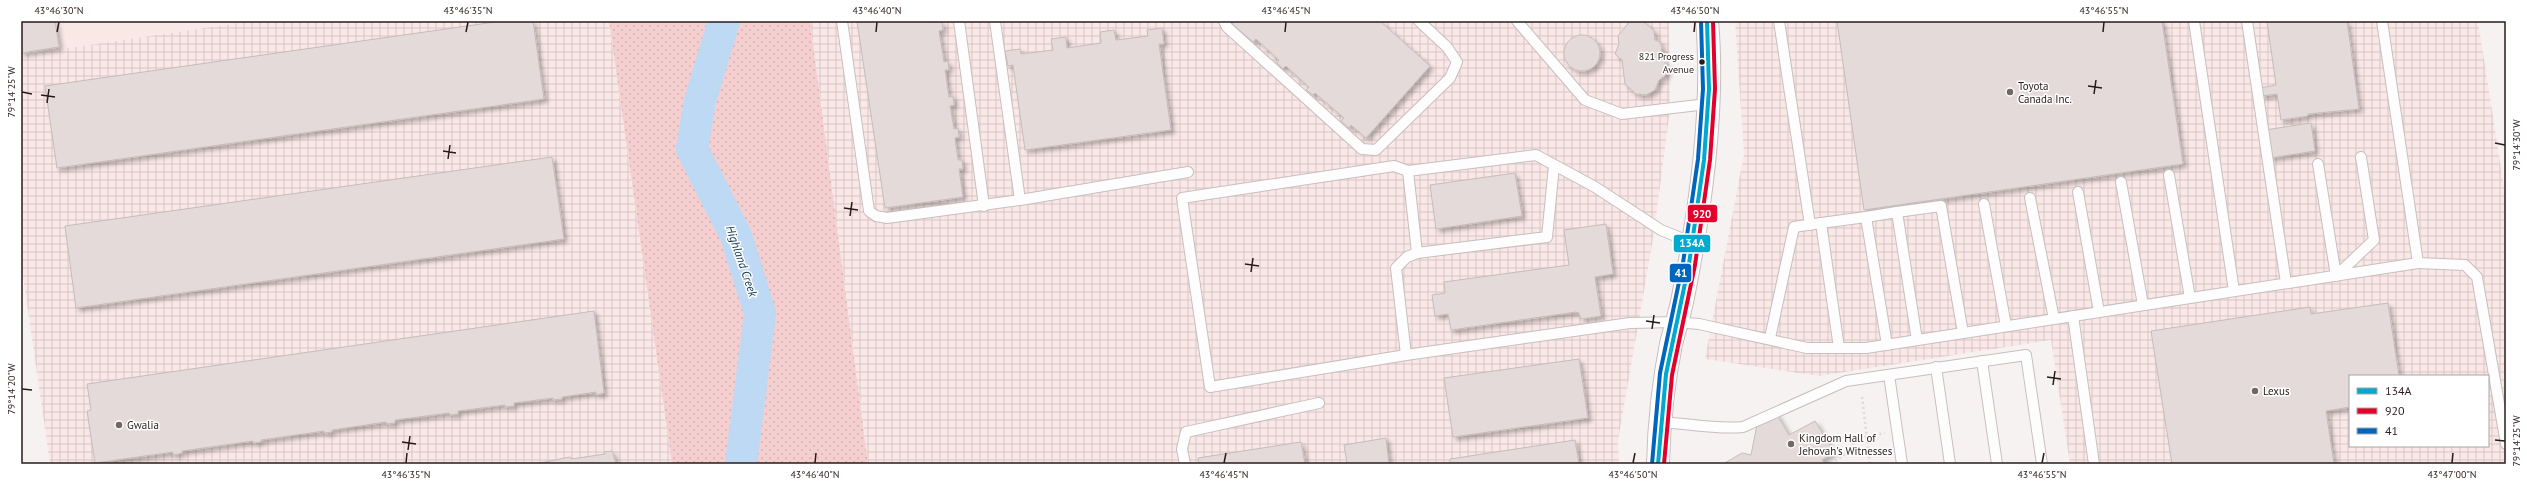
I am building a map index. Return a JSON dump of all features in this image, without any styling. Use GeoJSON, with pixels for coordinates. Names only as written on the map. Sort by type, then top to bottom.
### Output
{"type":"FeatureCollection","features":[{"type":"Feature","properties":{"kind":"main road"},"geometry":{"type":"LineString","coordinates":[[1658,464],[1659,422],[1676,322],[1693,243],[1704,170],[1707,104],[1707,21]]}},
{"type":"Feature","properties":{"kind":"lane"},"geometry":{"type":"LineString","coordinates":[[842,21],[869,211],[876,216],[886,218],[984,206],[1188,172]]}},
{"type":"Feature","properties":{"kind":"lane"},"geometry":{"type":"LineString","coordinates":[[959,21],[984,206]]}},
{"type":"Feature","properties":{"kind":"lane"},"geometry":{"type":"LineString","coordinates":[[996,21],[1020,200]]}},
{"type":"Feature","properties":{"kind":"lane"},"geometry":{"type":"LineString","coordinates":[[1224,21],[1227,27],[1362,149],[1376,150],[1450,78],[1457,62],[1447,47],[1419,21]]}},
{"type":"Feature","properties":{"kind":"lane"},"geometry":{"type":"LineString","coordinates":[[1517,21],[1585,100],[1622,114],[1707,104]]}},
{"type":"Feature","properties":{"kind":"lane"},"geometry":{"type":"LineString","coordinates":[[1779,21],[1810,225]]}},
{"type":"Feature","properties":{"kind":"lane"},"geometry":{"type":"LineString","coordinates":[[2194,21],[2234,291]]}},
{"type":"Feature","properties":{"kind":"lane"},"geometry":{"type":"LineString","coordinates":[[2247,21],[2286,284]]}},
{"type":"Feature","properties":{"kind":"lane"},"geometry":{"type":"LineString","coordinates":[[2382,21],[2418,263]]}},
{"type":"Feature","properties":{"kind":"lane"},"geometry":{"type":"LineString","coordinates":[[1693,243],[1662,230],[1595,187],[1536,156],[1408,171],[1394,166],[1182,198],[1210,387],[1406,355],[1630,323],[1676,322],[1770,338],[1807,348],[1866,348],[2418,263],[2465,265],[2477,277],[2506,444]]}},
{"type":"Feature","properties":{"kind":"lane"},"geometry":{"type":"LineString","coordinates":[[2336,276],[2374,240],[2361,157]]}},
{"type":"Feature","properties":{"kind":"lane"},"geometry":{"type":"LineString","coordinates":[[2318,164],[2336,276]]}},
{"type":"Feature","properties":{"kind":"lane"},"geometry":{"type":"LineString","coordinates":[[1406,355],[1396,268],[1407,257],[1417,253],[1547,237],[1554,166]]}},
{"type":"Feature","properties":{"kind":"lane"},"geometry":{"type":"LineString","coordinates":[[1408,171],[1417,253]]}},
{"type":"Feature","properties":{"kind":"lane"},"geometry":{"type":"LineString","coordinates":[[2169,175],[2190,298]]}},
{"type":"Feature","properties":{"kind":"lane"},"geometry":{"type":"LineString","coordinates":[[2121,182],[2143,305]]}},
{"type":"Feature","properties":{"kind":"lane"},"geometry":{"type":"LineString","coordinates":[[2078,192],[2099,312]]}},
{"type":"Feature","properties":{"kind":"lane"},"geometry":{"type":"LineString","coordinates":[[2030,198],[2054,319]]}},
{"type":"Feature","properties":{"kind":"lane"},"geometry":{"type":"LineString","coordinates":[[1984,204],[2006,326]]}},
{"type":"Feature","properties":{"kind":"lane"},"geometry":{"type":"LineString","coordinates":[[1770,338],[1794,227],[1941,206],[1963,333]]}},
{"type":"Feature","properties":{"kind":"lane"},"geometry":{"type":"LineString","coordinates":[[1897,212],[1917,340]]}},
{"type":"Feature","properties":{"kind":"lane"},"geometry":{"type":"LineString","coordinates":[[1866,217],[1887,345]]}},
{"type":"Feature","properties":{"kind":"lane"},"geometry":{"type":"LineString","coordinates":[[1821,223],[1839,348]]}},
{"type":"Feature","properties":{"kind":"lane"},"geometry":{"type":"LineString","coordinates":[[2073,316],[2094,464]]}},
{"type":"Feature","properties":{"kind":"lane"},"geometry":{"type":"LineString","coordinates":[[1659,422],[1686,423],[1725,429],[1743,427],[1840,383],[1889,374],[2026,354],[2042,464]]}},
{"type":"Feature","properties":{"kind":"lane"},"geometry":{"type":"LineString","coordinates":[[1982,361],[1997,464]]}},
{"type":"Feature","properties":{"kind":"lane"},"geometry":{"type":"LineString","coordinates":[[1936,368],[1950,464]]}},
{"type":"Feature","properties":{"kind":"lane"},"geometry":{"type":"LineString","coordinates":[[1889,374],[1902,464]]}},
{"type":"Feature","properties":{"kind":"lane"},"geometry":{"type":"LineString","coordinates":[[1184,464],[1182,449],[1186,432],[1319,403]]}},
{"type":"Feature","properties":{"kind":"path"},"geometry":{"type":"LineString","coordinates":[[1862,397],[1870,464]]}},
{"type":"Feature","properties":{"kind":"path"},"geometry":{"type":"LineString","coordinates":[[1831,464],[1850,451],[1852,445],[1859,438],[1897,431]]}},
{"type":"Feature","properties":{"kind":"shaded area"},"geometry":{"type":"Polygon","coordinates":[[[21,21],[252,21],[21,55],[21,21]]]}},
{"type":"Feature","properties":{"kind":"shaded area"},"geometry":{"type":"Polygon","coordinates":[[[252,21],[609,21],[672,464],[50,464],[21,262],[21,55],[252,21]]]}},
{"type":"Feature","properties":{"kind":"shaded area"},"geometry":{"type":"Polygon","coordinates":[[[609,21],[810,21],[868,464],[672,464],[609,21]]]}},
{"type":"Feature","properties":{"kind":"shaded area"},"geometry":{"type":"Polygon","coordinates":[[[810,21],[1669,21],[1670,110],[1653,239],[1618,441],[1619,464],[868,464],[810,21]]]}},
{"type":"Feature","properties":{"kind":"shaded area"},"geometry":{"type":"Polygon","coordinates":[[[1735,21],[2478,21],[2506,200],[2506,464],[2070,464],[2051,340],[1819,376],[1705,359],[1744,154],[1735,21]]]}},
{"type":"Feature","properties":{"kind":"building"},"geometry":{"type":"Polygon","coordinates":[[[21,21],[55,21],[59,47],[21,53],[21,21]]]}},
{"type":"Feature","properties":{"kind":"building"},"geometry":{"type":"Polygon","coordinates":[[[502,21],[533,21],[544,99],[57,168],[45,86],[502,21]]]}},
{"type":"Feature","properties":{"kind":"building"},"geometry":{"type":"Polygon","coordinates":[[[857,21],[942,22],[943,30],[939,31],[944,62],[948,61],[949,70],[945,70],[949,97],[953,96],[954,105],[950,106],[954,129],[958,128],[959,137],[955,138],[958,160],[962,160],[963,169],[959,169],[963,197],[885,208],[857,21]]]}},
{"type":"Feature","properties":{"kind":"building"},"geometry":{"type":"Polygon","coordinates":[[[1235,21],[1380,21],[1430,66],[1366,138],[1351,125],[1349,128],[1341,121],[1344,118],[1315,93],[1313,95],[1306,90],[1309,87],[1286,66],[1283,69],[1277,63],[1279,60],[1256,39],[1253,42],[1232,24],[1235,21]]]}},
{"type":"Feature","properties":{"kind":"building"},"geometry":{"type":"Polygon","coordinates":[[[1630,21],[1643,21],[1654,31],[1655,40],[1660,42],[1662,48],[1658,58],[1663,60],[1667,66],[1666,75],[1659,80],[1655,90],[1646,95],[1636,94],[1625,84],[1622,60],[1615,54],[1619,44],[1618,36],[1630,21]]]}},
{"type":"Feature","properties":{"kind":"building","name":"Toyota Canada Inc."},"geometry":{"type":"Polygon","coordinates":[[[1837,21],[2162,21],[2183,164],[1864,210],[1837,21]]]}},
{"type":"Feature","properties":{"kind":"building"},"geometry":{"type":"Polygon","coordinates":[[[2267,21],[2347,21],[2359,109],[2308,114],[2308,116],[2281,120],[2277,94],[2261,96],[2260,88],[2276,85],[2267,21]]]}},
{"type":"Feature","properties":{"kind":"building"},"geometry":{"type":"Polygon","coordinates":[[[1162,28],[1164,44],[1159,44],[1171,130],[1025,150],[1013,65],[1008,66],[1005,51],[1020,49],[1021,54],[1053,50],[1051,39],[1066,37],[1067,48],[1101,43],[1100,32],[1114,30],[1116,40],[1148,36],[1147,30],[1162,28]]]}},
{"type":"Feature","properties":{"kind":"building"},"geometry":{"type":"Polygon","coordinates":[[[1586,35],[1595,40],[1599,46],[1599,60],[1595,66],[1586,71],[1578,71],[1569,66],[1565,60],[1564,49],[1569,40],[1575,36],[1586,35]]]}},
{"type":"Feature","properties":{"kind":"building"},"geometry":{"type":"Polygon","coordinates":[[[2311,123],[2315,151],[2270,158],[2265,130],[2311,123]]]}},
{"type":"Feature","properties":{"kind":"building"},"geometry":{"type":"Polygon","coordinates":[[[552,157],[564,239],[76,308],[65,226],[552,157]]]}},
{"type":"Feature","properties":{"kind":"building"},"geometry":{"type":"Polygon","coordinates":[[[1515,173],[1522,216],[1436,229],[1430,185],[1515,173]]]}},
{"type":"Feature","properties":{"kind":"building"},"geometry":{"type":"Polygon","coordinates":[[[1606,224],[1613,274],[1595,277],[1601,316],[1581,319],[1579,313],[1576,312],[1451,330],[1448,314],[1435,316],[1432,295],[1445,293],[1444,282],[1569,265],[1564,230],[1606,224]]]}},
{"type":"Feature","properties":{"kind":"building","name":"Lexus"},"geometry":{"type":"Polygon","coordinates":[[[2388,303],[2399,375],[2349,375],[2349,407],[2326,411],[2334,464],[2172,464],[2151,331],[2310,307],[2311,314],[2388,303]]]}},
{"type":"Feature","properties":{"kind":"building"},"geometry":{"type":"Polygon","coordinates":[[[594,311],[604,393],[596,395],[596,392],[562,397],[562,399],[553,400],[553,398],[514,403],[514,406],[505,407],[505,405],[458,411],[458,414],[450,415],[449,413],[395,420],[395,423],[387,424],[386,422],[332,430],[332,432],[324,433],[324,431],[261,440],[261,442],[253,443],[253,441],[182,451],[182,453],[173,455],[173,452],[95,463],[87,411],[91,410],[87,384],[594,311]]]}},
{"type":"Feature","properties":{"kind":"building"},"geometry":{"type":"Polygon","coordinates":[[[1579,359],[1588,418],[1453,437],[1444,378],[1579,359]]]}},
{"type":"Feature","properties":{"kind":"building","name":"Kingdom Hall of Jehovah's Witnesses"},"geometry":{"type":"Polygon","coordinates":[[[1776,413],[1789,435],[1815,421],[1834,452],[1822,460],[1825,464],[1723,464],[1742,453],[1751,455],[1757,425],[1776,413]]]}},
{"type":"Feature","properties":{"kind":"building"},"geometry":{"type":"Polygon","coordinates":[[[1386,438],[1389,464],[1339,464],[1347,463],[1344,445],[1386,438]]]}},
{"type":"Feature","properties":{"kind":"building"},"geometry":{"type":"Polygon","coordinates":[[[1575,440],[1579,464],[1450,464],[1450,459],[1575,440]]]}},
{"type":"Feature","properties":{"kind":"building"},"geometry":{"type":"Polygon","coordinates":[[[1301,442],[1305,464],[1199,464],[1198,458],[1301,442]]]}},
{"type":"Feature","properties":{"kind":"building"},"geometry":{"type":"Polygon","coordinates":[[[612,451],[616,464],[535,464],[570,457],[571,459],[605,454],[604,452],[612,451]]]}},
{"type":"Feature","properties":{"kind":"waterway","name":"Highland Creek"},"geometry":{"type":"LineString","coordinates":[[724,21],[700,101],[692,149],[736,236],[760,313],[741,464]]}},
{"type":"Feature","properties":{"kind":"transit line","name":"41"},"geometry":{"type":"LineString","coordinates":[[1652,464],[1660,373],[1683,263],[1698,159],[1703,89],[1701,21]]}},
{"type":"Feature","properties":{"kind":"transit line","name":"134A"},"geometry":{"type":"LineString","coordinates":[[1658,464],[1666,374],[1689,264],[1704,160],[1709,89],[1707,21]]}},
{"type":"Feature","properties":{"kind":"transit line","name":"920"},"geometry":{"type":"LineString","coordinates":[[1664,464],[1672,375],[1695,265],[1710,160],[1715,89],[1713,21]]}},
{"type":"Feature","properties":{"kind":"place","name":"821 Progress Avenue"},"geometry":{"type":"Point","coordinates":[1702,62]}},
{"type":"Feature","properties":{"kind":"place","name":"Toyota Canada Inc."},"geometry":{"type":"Point","coordinates":[2010,92]}},
{"type":"Feature","properties":{"kind":"place","name":"Lexus"},"geometry":{"type":"Point","coordinates":[2255,391]}},
{"type":"Feature","properties":{"kind":"place","name":"Gwalia"},"geometry":{"type":"Point","coordinates":[119,425]}},
{"type":"Feature","properties":{"kind":"place","name":"Kingdom Hall of Jehovah's Witnesses"},"geometry":{"type":"Point","coordinates":[1791,444]}}]}
